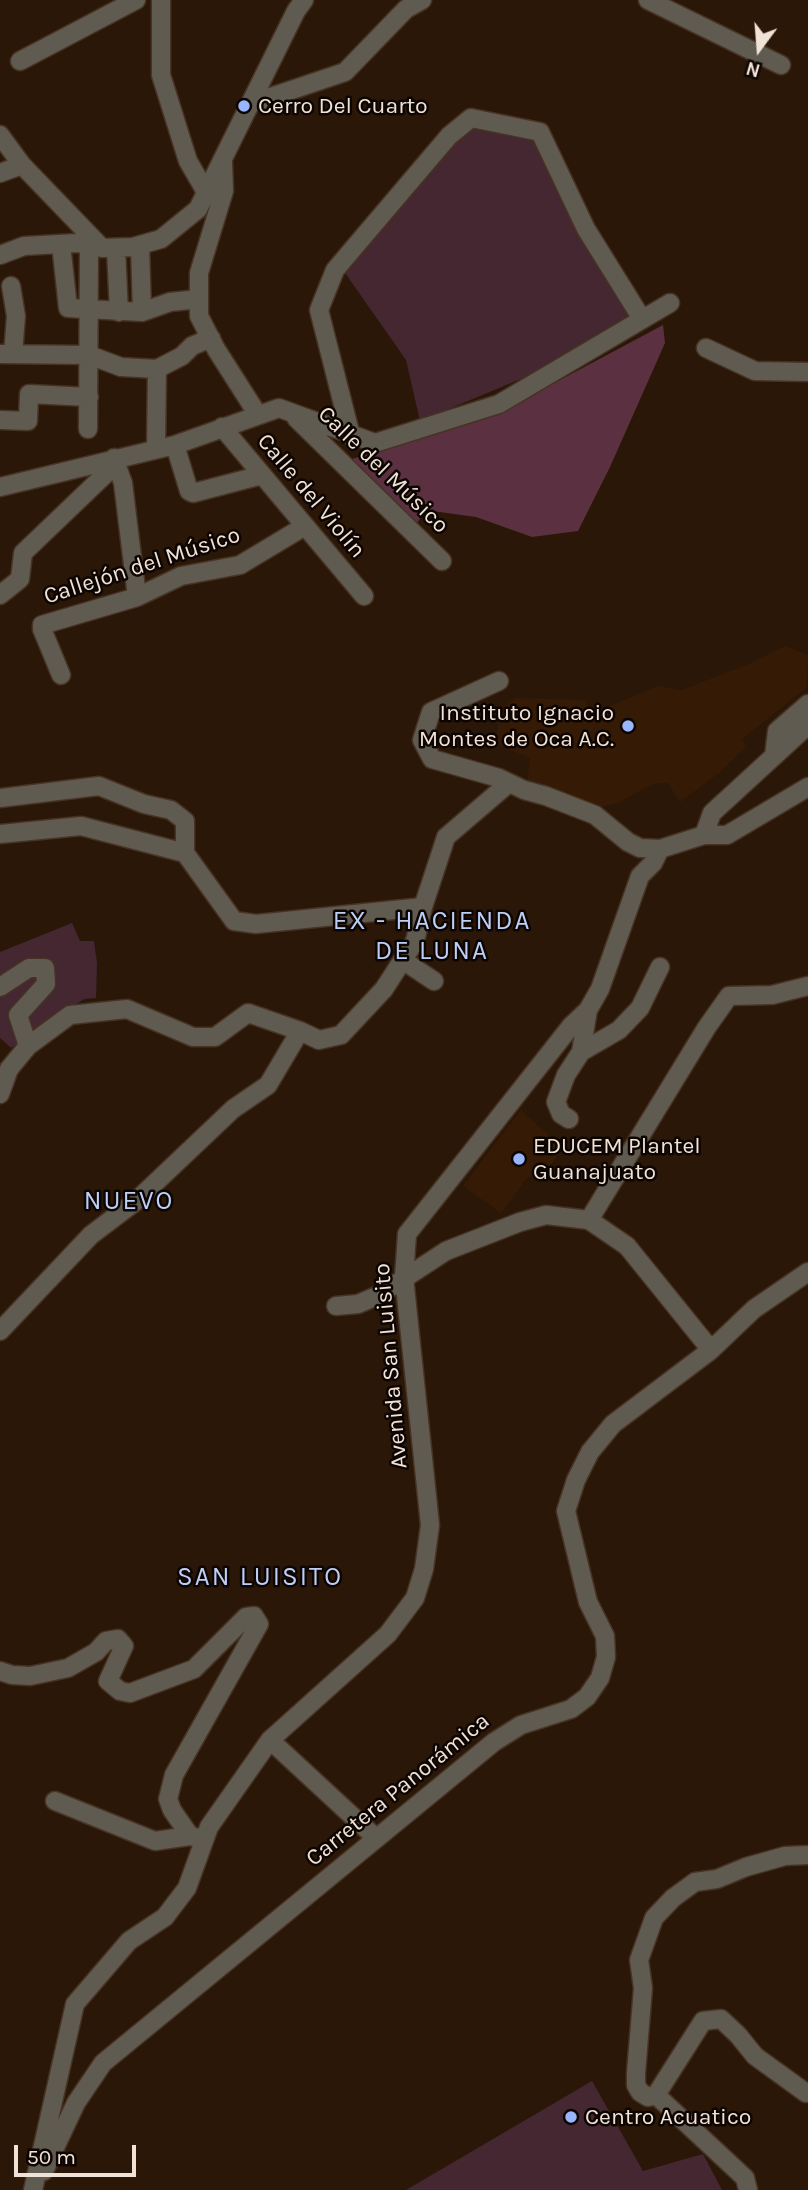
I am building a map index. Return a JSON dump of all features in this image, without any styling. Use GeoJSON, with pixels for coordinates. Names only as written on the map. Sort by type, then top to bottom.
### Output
{"type":"FeatureCollection","features":[{"type":"Feature","properties":{"kind":"street"},"geometry":{"type":"LineString","coordinates":[[20,61],[136,0]]}},
{"type":"Feature","properties":{"kind":"street"},"geometry":{"type":"LineString","coordinates":[[161,0],[161,75],[188,161],[206,192]]}},
{"type":"Feature","properties":{"kind":"street"},"geometry":{"type":"LineString","coordinates":[[0,255],[24,246],[76,243],[102,248],[140,244],[160,239],[198,209],[296,11],[304,0]]}},
{"type":"Feature","properties":{"kind":"street"},"geometry":{"type":"LineString","coordinates":[[250,104],[345,72],[406,9],[422,0]]}},
{"type":"Feature","properties":{"kind":"street"},"geometry":{"type":"LineString","coordinates":[[648,0],[781,65]]}},
{"type":"Feature","properties":{"kind":"street"},"geometry":{"type":"LineString","coordinates":[[351,436],[319,310],[335,270],[449,136],[471,118],[540,132],[586,229],[642,319]]}},
{"type":"Feature","properties":{"kind":"street"},"geometry":{"type":"LineString","coordinates":[[0,135],[22,165],[102,248],[118,312]]}},
{"type":"Feature","properties":{"kind":"street"},"geometry":{"type":"LineString","coordinates":[[223,158],[223,191],[199,273],[199,316],[258,415]]}},
{"type":"Feature","properties":{"kind":"street"},"geometry":{"type":"LineString","coordinates":[[0,173],[22,165]]}},
{"type":"Feature","properties":{"kind":"street"},"geometry":{"type":"LineString","coordinates":[[61,244],[68,308],[142,312],[170,302],[199,299]]}},
{"type":"Feature","properties":{"kind":"street"},"geometry":{"type":"LineString","coordinates":[[140,244],[142,312]]}},
{"type":"Feature","properties":{"kind":"street"},"geometry":{"type":"LineString","coordinates":[[88,429],[89,310],[102,248]]}},
{"type":"Feature","properties":{"kind":"street"},"geometry":{"type":"LineString","coordinates":[[11,286],[16,316],[7,355],[89,355],[121,367],[156,369],[183,356],[192,346],[211,338]]}},
{"type":"Feature","properties":{"kind":"street"},"geometry":{"type":"LineString","coordinates":[[0,487],[175,445],[279,408],[375,443],[499,404],[670,303]]}},
{"type":"Feature","properties":{"kind":"street"},"geometry":{"type":"LineString","coordinates":[[706,348],[755,371],[808,372]]}},
{"type":"Feature","properties":{"kind":"street"},"geometry":{"type":"LineString","coordinates":[[156,369],[156,449]]}},
{"type":"Feature","properties":{"kind":"street"},"geometry":{"type":"LineString","coordinates":[[0,420],[28,421],[29,394],[89,397]]}},
{"type":"Feature","properties":{"kind":"street","name":"Calle del Músico"},"geometry":{"type":"LineString","coordinates":[[291,413],[442,561]]}},
{"type":"Feature","properties":{"kind":"street","name":"Calle del Violín"},"geometry":{"type":"LineString","coordinates":[[222,427],[364,596]]}},
{"type":"Feature","properties":{"kind":"street"},"geometry":{"type":"LineString","coordinates":[[175,445],[189,491],[193,493],[262,475]]}},
{"type":"Feature","properties":{"kind":"street"},"geometry":{"type":"LineString","coordinates":[[0,595],[20,579],[23,554],[115,461]]}},
{"type":"Feature","properties":{"kind":"street"},"geometry":{"type":"LineString","coordinates":[[115,461],[123,483],[137,597]]}},
{"type":"Feature","properties":{"kind":"street","name":"Callejón del Músico"},"geometry":{"type":"LineString","coordinates":[[61,675],[42,625],[137,597],[181,576],[240,565],[305,526]]}},
{"type":"Feature","properties":{"kind":"street"},"geometry":{"type":"LineString","coordinates":[[499,681],[431,712],[422,740],[432,760],[499,778],[595,815],[628,842],[640,848],[660,849],[704,835],[727,835],[808,787]]}},
{"type":"Feature","properties":{"kind":"street"},"geometry":{"type":"LineString","coordinates":[[774,756],[777,732],[808,704]]}},
{"type":"Feature","properties":{"kind":"street"},"geometry":{"type":"LineString","coordinates":[[704,835],[712,813],[808,725]]}},
{"type":"Feature","properties":{"kind":"street"},"geometry":{"type":"LineString","coordinates":[[0,1094],[9,1069],[28,1046],[70,1015],[127,1009],[193,1037],[215,1037],[248,1013],[300,1031],[319,1041],[341,1035],[384,989],[415,941],[446,837],[509,783]]}},
{"type":"Feature","properties":{"kind":"street"},"geometry":{"type":"LineString","coordinates":[[0,798],[99,786],[144,804],[171,810],[185,821],[185,853],[234,921],[256,924],[423,907]]}},
{"type":"Feature","properties":{"kind":"street"},"geometry":{"type":"LineString","coordinates":[[0,834],[81,826],[185,853]]}},
{"type":"Feature","properties":{"kind":"street","name":"Avenida San Luisito"},"geometry":{"type":"LineString","coordinates":[[34,2190],[75,2004],[129,1941],[165,1917],[187,1888],[198,1838],[209,1827],[270,1740],[388,1634],[415,1598],[424,1569],[430,1525],[404,1277],[407,1234],[570,1026],[588,1010],[600,989],[640,876],[653,863],[660,849]]}},
{"type":"Feature","properties":{"kind":"street"},"geometry":{"type":"LineString","coordinates":[[404,961],[434,981]]}},
{"type":"Feature","properties":{"kind":"street"},"geometry":{"type":"LineString","coordinates":[[581,1052],[619,1030],[640,1008],[660,967]]}},
{"type":"Feature","properties":{"kind":"street"},"geometry":{"type":"LineString","coordinates":[[0,987],[29,968],[45,968],[46,984],[18,1015],[28,1046]]}},
{"type":"Feature","properties":{"kind":"street"},"geometry":{"type":"LineString","coordinates":[[589,1220],[707,1027],[729,996],[772,995],[808,986]]}},
{"type":"Feature","properties":{"kind":"street"},"geometry":{"type":"LineString","coordinates":[[569,1119],[561,1114],[556,1102],[566,1075],[581,1052],[588,1010]]}},
{"type":"Feature","properties":{"kind":"street"},"geometry":{"type":"LineString","coordinates":[[0,1331],[91,1235],[136,1201],[233,1110],[268,1085],[300,1031]]}},
{"type":"Feature","properties":{"kind":"street"},"geometry":{"type":"LineString","coordinates":[[336,1306],[358,1304],[379,1295],[446,1251],[520,1222],[546,1215],[589,1220],[627,1246],[711,1350]]}},
{"type":"Feature","properties":{"kind":"street","name":"Carretera Panorámica"},"geometry":{"type":"LineString","coordinates":[[34,2190],[76,2103],[103,2063],[494,1742],[521,1725],[570,1709],[587,1698],[600,1678],[606,1657],[605,1636],[589,1602],[566,1511],[576,1480],[590,1452],[613,1424],[711,1350],[754,1309],[808,1272]]}},
{"type":"Feature","properties":{"kind":"street"},"geometry":{"type":"LineString","coordinates":[[0,1671],[30,1676],[68,1668],[96,1652],[106,1641],[118,1639],[124,1646],[107,1681],[120,1691],[130,1693],[194,1669],[246,1617],[254,1616],[259,1624],[174,1775],[168,1800],[172,1810],[198,1838]]}},
{"type":"Feature","properties":{"kind":"street"},"geometry":{"type":"LineString","coordinates":[[270,1740],[376,1838]]}},
{"type":"Feature","properties":{"kind":"street"},"geometry":{"type":"LineString","coordinates":[[55,1801],[155,1841],[198,1838]]}},
{"type":"Feature","properties":{"kind":"street"},"geometry":{"type":"LineString","coordinates":[[748,2190],[746,2178],[656,2095],[648,2096],[640,2092],[636,2085],[643,1988],[639,1960],[654,1918],[673,1898],[695,1882],[717,1878],[785,1856],[808,1855]]}},
{"type":"Feature","properties":{"kind":"street"},"geometry":{"type":"LineString","coordinates":[[656,2095],[703,2021],[721,2019],[755,2056],[806,2093]]}},
{"type":"Feature","properties":{"kind":"shaded area"},"geometry":{"type":"Polygon","coordinates":[[[474,122],[536,136],[636,317],[547,368],[420,421],[406,360],[343,270],[426,170],[474,122]]]}},
{"type":"Feature","properties":{"kind":"shaded area"},"geometry":{"type":"Polygon","coordinates":[[[663,325],[665,343],[610,467],[578,531],[532,537],[476,517],[425,510],[416,525],[349,460],[500,412],[663,325]]]}},
{"type":"Feature","properties":{"kind":"shaded area","name":"Instituto Ignacio Montes de Oca A.C."},"geometry":{"type":"Polygon","coordinates":[[[785,646],[808,655],[807,687],[742,739],[746,747],[719,773],[680,802],[668,783],[655,783],[618,803],[600,807],[527,785],[530,758],[494,743],[503,707],[515,698],[584,700],[593,713],[658,686],[682,690],[751,663],[785,646]]]}},
{"type":"Feature","properties":{"kind":"shaded area"},"geometry":{"type":"Polygon","coordinates":[[[72,923],[80,941],[94,941],[97,963],[96,998],[84,999],[11,1048],[0,1038],[0,952],[72,923]]]}},
{"type":"Feature","properties":{"kind":"shaded area","name":"EDUCEM Plantel Guanajuato"},"geometry":{"type":"Polygon","coordinates":[[[521,1110],[563,1148],[548,1169],[527,1178],[501,1213],[463,1186],[521,1110]]]}},
{"type":"Feature","properties":{"kind":"shaded area","name":"Centro Acuatico"},"geometry":{"type":"Polygon","coordinates":[[[592,2081],[643,2171],[703,2154],[722,2190],[406,2190],[592,2081]]]}},
{"type":"Feature","properties":{"kind":"place","name":"Cerro Del Cuarto"},"geometry":{"type":"Point","coordinates":[244,106]}},
{"type":"Feature","properties":{"kind":"place","name":"Instituto Ignacio Montes de Oca A.C."},"geometry":{"type":"Point","coordinates":[628,726]}},
{"type":"Feature","properties":{"kind":"place","name":"EDUCEM Plantel Guanajuato"},"geometry":{"type":"Point","coordinates":[519,1159]}},
{"type":"Feature","properties":{"kind":"place","name":"Centro Acuatico"},"geometry":{"type":"Point","coordinates":[571,2117]}},
{"type":"Feature","properties":{"kind":"district","name":"EX - HACIENDA DE LUNA"},"geometry":{"type":"Point","coordinates":[432,937]}},
{"type":"Feature","properties":{"kind":"district","name":"NUEVO"},"geometry":{"type":"Point","coordinates":[129,1202]}},
{"type":"Feature","properties":{"kind":"district","name":"SAN LUISITO"},"geometry":{"type":"Point","coordinates":[260,1578]}}]}
